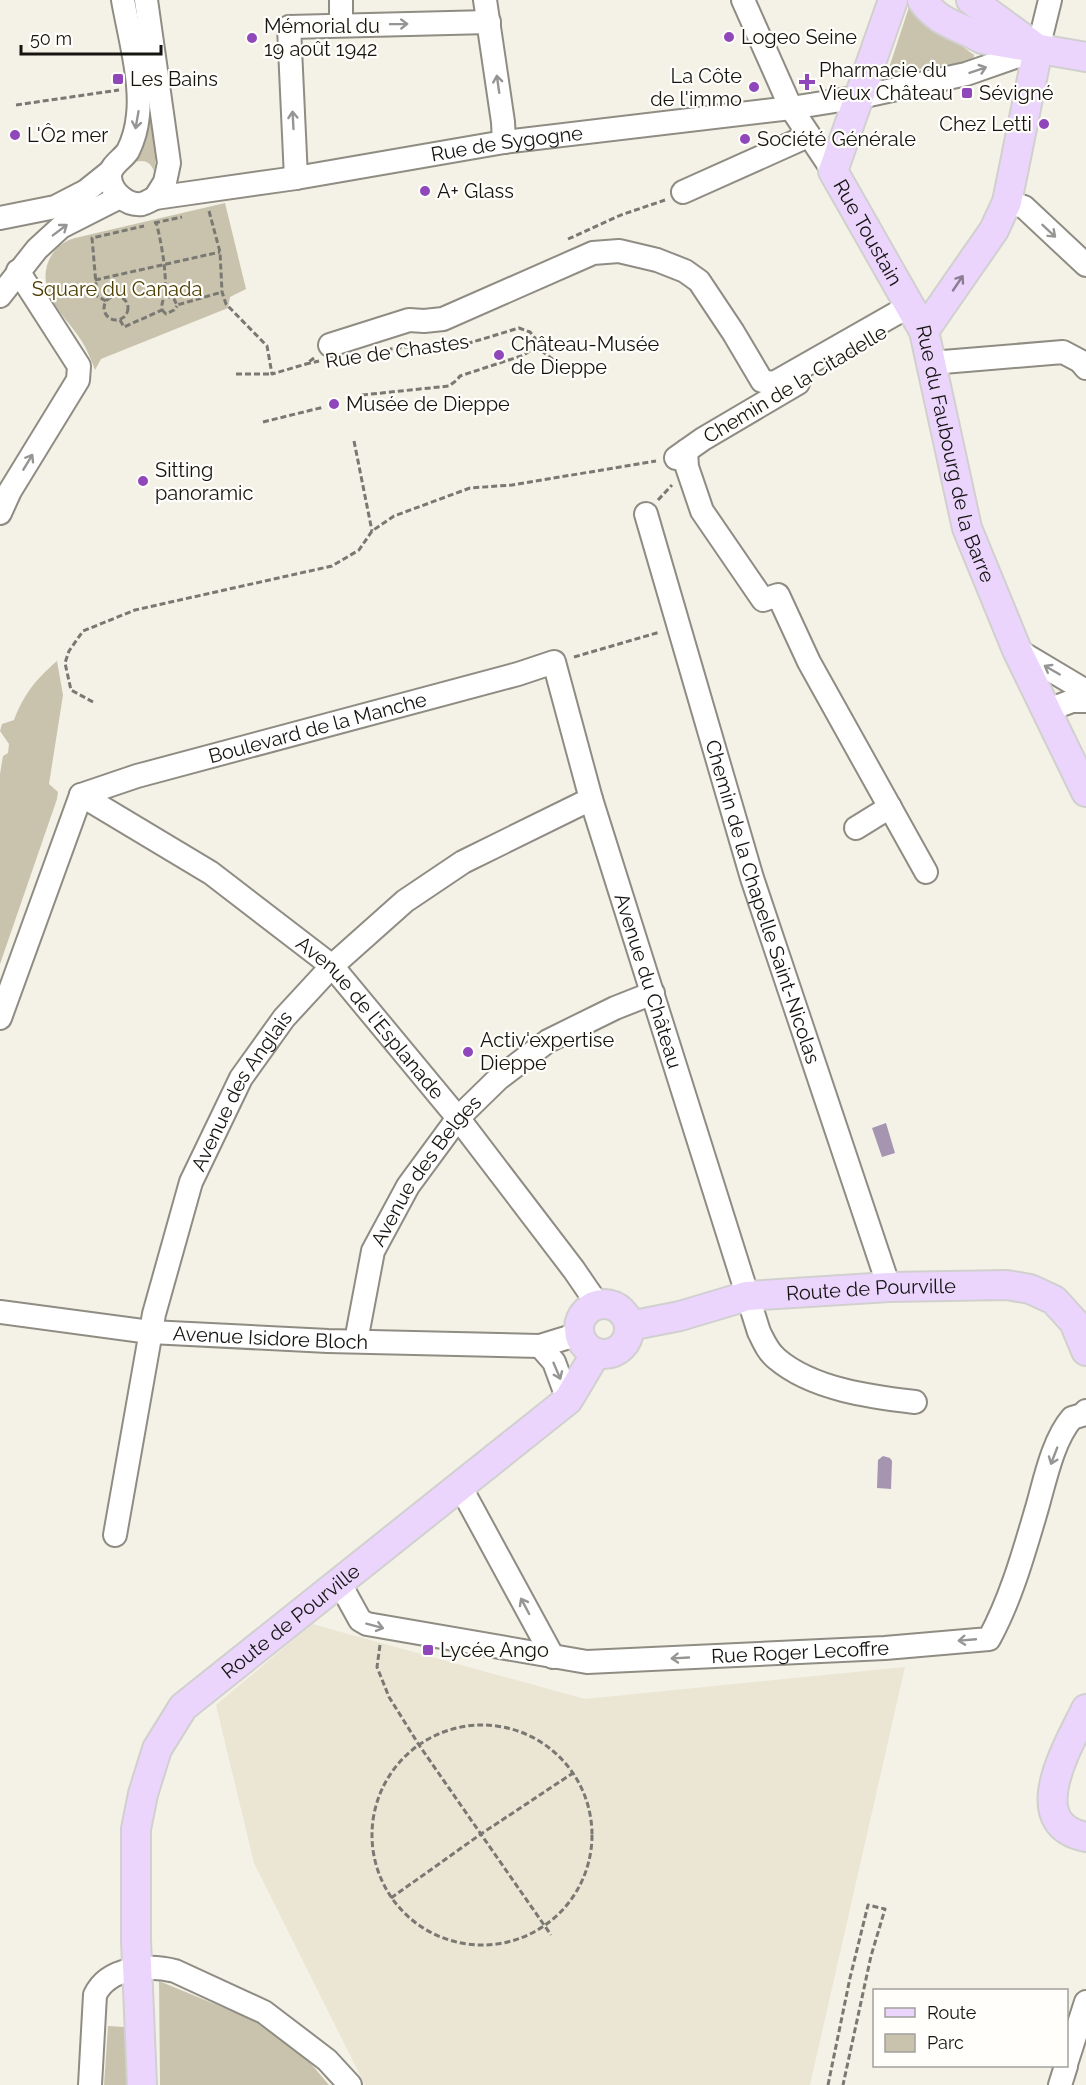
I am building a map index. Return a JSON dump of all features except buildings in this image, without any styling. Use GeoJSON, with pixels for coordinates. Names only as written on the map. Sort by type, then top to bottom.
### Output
{"type":"FeatureCollection","features":[{"type":"Feature","properties":{"kind":"main road"},"geometry":{"type":"LineString","coordinates":[[833,171],[893,0]]}},
{"type":"Feature","properties":{"kind":"main road"},"geometry":{"type":"LineString","coordinates":[[922,0],[939,18],[982,39],[1086,57]]}},
{"type":"Feature","properties":{"kind":"main road"},"geometry":{"type":"LineString","coordinates":[[971,0],[1038,49]]}},
{"type":"Feature","properties":{"kind":"main road","name":"Rue du Faubourg de la Barre"},"geometry":{"type":"LineString","coordinates":[[1038,49],[1007,202],[994,230],[917,316],[932,363],[967,528],[1017,650],[1086,792]]}},
{"type":"Feature","properties":{"kind":"main road","name":"Rue Toustain"},"geometry":{"type":"LineString","coordinates":[[833,171],[917,316]]}},
{"type":"Feature","properties":{"kind":"main road","name":"Route de Pourville"},"geometry":{"type":"LineString","coordinates":[[629,1326],[680,1316],[747,1296],[889,1287],[1007,1285],[1030,1289],[1054,1300],[1074,1322],[1086,1351]]}},
{"type":"Feature","properties":{"kind":"main road"},"geometry":{"type":"LineString","coordinates":[[598,1305],[615,1306],[622,1311],[629,1326],[629,1334],[620,1349],[604,1354],[588,1343],[579,1326],[585,1312],[598,1305]]}},
{"type":"Feature","properties":{"kind":"main road","name":"Route de Pourville"},"geometry":{"type":"LineString","coordinates":[[142,2085],[137,1968],[136,1829],[157,1749],[183,1707],[568,1400],[588,1343]]}},
{"type":"Feature","properties":{"kind":"main road"},"geometry":{"type":"LineString","coordinates":[[1086,1709],[1054,1783],[1051,1797],[1055,1818],[1073,1834],[1086,1837]]}},
{"type":"Feature","properties":{"kind":"street"},"geometry":{"type":"LineString","coordinates":[[0,218],[55,207],[86,191],[111,171],[128,151],[138,116],[138,87],[123,0]]}},
{"type":"Feature","properties":{"kind":"street"},"geometry":{"type":"LineString","coordinates":[[111,171],[110,178],[113,188],[120,197],[132,203],[148,201],[168,173],[169,163],[159,84],[146,0]]}},
{"type":"Feature","properties":{"kind":"street"},"geometry":{"type":"LineString","coordinates":[[341,25],[342,0]]}},
{"type":"Feature","properties":{"kind":"street"},"geometry":{"type":"LineString","coordinates":[[485,0],[504,142]]}},
{"type":"Feature","properties":{"kind":"street","name":"Rue Toustain"},"geometry":{"type":"LineString","coordinates":[[743,0],[791,108],[833,171]]}},
{"type":"Feature","properties":{"kind":"street"},"geometry":{"type":"LineString","coordinates":[[1038,49],[1050,0]]}},
{"type":"Feature","properties":{"kind":"street"},"geometry":{"type":"LineString","coordinates":[[296,178],[289,27],[489,22]]}},
{"type":"Feature","properties":{"kind":"street","name":"Rue de Sygogne"},"geometry":{"type":"LineString","coordinates":[[148,201],[187,205],[296,178],[504,142],[791,108],[860,97],[964,75],[1038,49]]}},
{"type":"Feature","properties":{"kind":"street"},"geometry":{"type":"LineString","coordinates":[[683,192],[808,136]]}},
{"type":"Feature","properties":{"kind":"street"},"geometry":{"type":"LineString","coordinates":[[168,173],[187,205]]}},
{"type":"Feature","properties":{"kind":"street"},"geometry":{"type":"LineString","coordinates":[[0,296],[37,249],[61,227],[120,197]]}},
{"type":"Feature","properties":{"kind":"street"},"geometry":{"type":"LineString","coordinates":[[1007,202],[1024,207],[1086,265]]}},
{"type":"Feature","properties":{"kind":"street"},"geometry":{"type":"LineString","coordinates":[[328,352],[409,320],[443,319],[593,253],[619,251],[657,260],[685,271],[699,281],[727,336],[762,381],[774,383],[917,316]]}},
{"type":"Feature","properties":{"kind":"street"},"geometry":{"type":"LineString","coordinates":[[0,513],[10,491],[78,380],[79,366],[18,271]]}},
{"type":"Feature","properties":{"kind":"street","name":"Chemin de la Citadelle"},"geometry":{"type":"LineString","coordinates":[[681,455],[703,439],[917,316]]}},
{"type":"Feature","properties":{"kind":"street"},"geometry":{"type":"LineString","coordinates":[[932,363],[1063,352],[1080,361],[1086,368]]}},
{"type":"Feature","properties":{"kind":"street"},"geometry":{"type":"LineString","coordinates":[[681,455],[702,511],[763,600],[778,595],[809,662],[926,872]]}},
{"type":"Feature","properties":{"kind":"street","name":"Chemin de la Chapelle Saint-Nicolas"},"geometry":{"type":"LineString","coordinates":[[646,514],[752,878],[889,1287]]}},
{"type":"Feature","properties":{"kind":"street"},"geometry":{"type":"LineString","coordinates":[[1017,650],[1086,691]]}},
{"type":"Feature","properties":{"kind":"street","name":"Boulevard de la Manche"},"geometry":{"type":"LineString","coordinates":[[81,795],[137,776],[518,674],[554,662]]}},
{"type":"Feature","properties":{"kind":"street","name":"Avenue du Château"},"geometry":{"type":"LineString","coordinates":[[554,662],[591,800],[747,1296],[766,1347],[777,1359],[802,1375],[865,1396],[915,1402]]}},
{"type":"Feature","properties":{"kind":"street"},"geometry":{"type":"LineString","coordinates":[[1047,710],[1072,701],[1086,701]]}},
{"type":"Feature","properties":{"kind":"street"},"geometry":{"type":"LineString","coordinates":[[0,1018],[81,795]]}},
{"type":"Feature","properties":{"kind":"street","name":"Avenue de l'Esplanade"},"geometry":{"type":"LineString","coordinates":[[81,795],[211,873],[332,966],[458,1118],[598,1305]]}},
{"type":"Feature","properties":{"kind":"street","name":"Avenue des Anglais"},"geometry":{"type":"LineString","coordinates":[[115,1535],[150,1332],[191,1182],[240,1078],[284,1017],[332,966],[405,902],[463,862],[591,800]]}},
{"type":"Feature","properties":{"kind":"street"},"geometry":{"type":"LineString","coordinates":[[855,828],[890,807]]}},
{"type":"Feature","properties":{"kind":"street","name":"Avenue des Belges"},"geometry":{"type":"LineString","coordinates":[[356,1341],[373,1251],[408,1186],[458,1118],[498,1079],[548,1041],[615,1008],[653,993]]}},
{"type":"Feature","properties":{"kind":"street","name":"Avenue Isidore Bloch"},"geometry":{"type":"LineString","coordinates":[[0,1312],[150,1332],[328,1341],[540,1346],[588,1343]]}},
{"type":"Feature","properties":{"kind":"street"},"geometry":{"type":"LineString","coordinates":[[540,1346],[554,1362],[568,1400]]}},
{"type":"Feature","properties":{"kind":"street","name":"Rue Roger Lecoffre"},"geometry":{"type":"LineString","coordinates":[[553,1657],[599,1662],[885,1648],[989,1639],[1001,1616],[1031,1530],[1049,1466],[1062,1434],[1072,1418],[1086,1411]]}},
{"type":"Feature","properties":{"kind":"street"},"geometry":{"type":"LineString","coordinates":[[460,1486],[553,1657]]}},
{"type":"Feature","properties":{"kind":"street"},"geometry":{"type":"LineString","coordinates":[[339,1582],[360,1620],[367,1624],[553,1657]]}},
{"type":"Feature","properties":{"kind":"street"},"geometry":{"type":"LineString","coordinates":[[90,2085],[95,1995],[100,1986],[108,1979],[137,1968],[160,1967],[175,1971],[264,2012],[327,2060],[350,2085]]}},
{"type":"Feature","properties":{"kind":"street"},"geometry":{"type":"LineString","coordinates":[[1068,2059],[1086,2002]]}},
{"type":"Feature","properties":{"kind":"street"},"geometry":{"type":"LineString","coordinates":[[1060,2085],[1065,2067]]}},
{"type":"Feature","properties":{"kind":"path"},"geometry":{"type":"LineString","coordinates":[[16,105],[138,87]]}},
{"type":"Feature","properties":{"kind":"path"},"geometry":{"type":"LineString","coordinates":[[148,201],[156,223],[164,264],[165,295],[160,302],[162,310],[166,314],[174,310],[177,305],[222,292]]}},
{"type":"Feature","properties":{"kind":"path"},"geometry":{"type":"LineString","coordinates":[[106,301],[98,296],[92,238],[156,223],[187,205]]}},
{"type":"Feature","properties":{"kind":"path"},"geometry":{"type":"LineString","coordinates":[[208,210],[220,252],[222,292],[226,304],[267,345],[272,374]]}},
{"type":"Feature","properties":{"kind":"path"},"geometry":{"type":"LineString","coordinates":[[95,280],[220,252]]}},
{"type":"Feature","properties":{"kind":"path"},"geometry":{"type":"LineString","coordinates":[[116,295],[126,300],[128,311],[120,320],[108,317],[104,309],[106,301],[116,295]]}},
{"type":"Feature","properties":{"kind":"path"},"geometry":{"type":"LineString","coordinates":[[165,295],[174,299],[177,305]]}},
{"type":"Feature","properties":{"kind":"path"},"geometry":{"type":"LineString","coordinates":[[120,320],[124,327],[162,310]]}},
{"type":"Feature","properties":{"kind":"path","name":"Rue de Chastes"},"geometry":{"type":"LineString","coordinates":[[362,395],[449,386],[460,376],[524,355],[536,346],[535,339],[530,333],[525,328],[519,328],[466,344],[428,350],[410,346],[385,350]]}},
{"type":"Feature","properties":{"kind":"path"},"geometry":{"type":"LineString","coordinates":[[536,346],[537,351],[543,351],[555,361]]}},
{"type":"Feature","properties":{"kind":"path","name":"Rue de Chastes"},"geometry":{"type":"LineString","coordinates":[[306,364],[328,352]]}},
{"type":"Feature","properties":{"kind":"path","name":"Rue de Chastes"},"geometry":{"type":"LineString","coordinates":[[306,364],[328,352]]}},
{"type":"Feature","properties":{"kind":"path"},"geometry":{"type":"LineString","coordinates":[[236,374],[272,374],[306,364]]}},
{"type":"Feature","properties":{"kind":"path"},"geometry":{"type":"LineString","coordinates":[[263,422],[324,406]]}},
{"type":"Feature","properties":{"kind":"path"},"geometry":{"type":"LineString","coordinates":[[354,441],[372,531]]}},
{"type":"Feature","properties":{"kind":"path"},"geometry":{"type":"LineString","coordinates":[[93,702],[71,690],[65,663],[69,651],[83,631],[135,610],[332,566],[359,550],[372,531],[394,516],[470,488],[512,485],[681,455]]}},
{"type":"Feature","properties":{"kind":"path"},"geometry":{"type":"LineString","coordinates":[[646,514],[674,482]]}},
{"type":"Feature","properties":{"kind":"path"},"geometry":{"type":"LineString","coordinates":[[597,651],[679,626]]}},
{"type":"Feature","properties":{"kind":"path"},"geometry":{"type":"LineString","coordinates":[[382,1628],[377,1667],[389,1697],[419,1745],[551,1935]]}},
{"type":"Feature","properties":{"kind":"path"},"geometry":{"type":"LineString","coordinates":[[473,1725],[502,1726],[530,1735],[554,1751],[573,1773],[585,1794],[591,1818],[591,1851],[588,1868],[578,1890],[563,1910],[544,1926],[519,1939],[490,1945],[462,1944],[434,1935],[410,1919],[391,1898],[378,1872],[372,1844],[374,1815],[382,1788],[387,1780],[398,1764],[419,1745],[445,1731],[473,1725]]}},
{"type":"Feature","properties":{"kind":"path"},"geometry":{"type":"LineString","coordinates":[[391,1898],[481,1834],[573,1773]]}},
{"type":"Feature","properties":{"kind":"path"},"geometry":{"type":"LineString","coordinates":[[828,2085],[868,1905],[885,1909],[871,1956],[843,2085]]}},
{"type":"Feature","properties":{"kind":"shaded area"},"geometry":{"type":"Polygon","coordinates":[[[886,1123],[895,1153],[882,1157],[872,1128],[886,1123]]]}},
{"type":"Feature","properties":{"kind":"shaded area"},"geometry":{"type":"Polygon","coordinates":[[[883,1456],[892,1461],[891,1489],[877,1488],[878,1460],[883,1456]]]}},
{"type":"Feature","properties":{"kind":"shaded area"},"geometry":{"type":"Polygon","coordinates":[[[312,1624],[585,1699],[905,1667],[810,2085],[365,2085],[254,1863],[216,1705],[312,1624]]]}},
{"type":"Feature","properties":{"kind":"green space"},"geometry":{"type":"Polygon","coordinates":[[[131,0],[136,0],[157,150],[154,171],[144,162],[138,161],[131,164],[131,0]]]}},
{"type":"Feature","properties":{"kind":"green space"},"geometry":{"type":"Polygon","coordinates":[[[909,7],[974,55],[973,61],[887,74],[909,7]]]}},
{"type":"Feature","properties":{"kind":"green space","name":"Square du Canada"},"geometry":{"type":"Polygon","coordinates":[[[225,203],[246,289],[230,297],[228,308],[101,359],[95,370],[83,343],[54,304],[47,289],[48,262],[58,247],[75,238],[225,203]]]}},
{"type":"Feature","properties":{"kind":"green space"},"geometry":{"type":"Polygon","coordinates":[[[57,661],[63,695],[49,784],[58,792],[57,799],[0,964],[0,774],[3,756],[8,753],[9,744],[0,731],[2,724],[14,720],[31,688],[57,661]]]}},
{"type":"Feature","properties":{"kind":"green space"},"geometry":{"type":"Polygon","coordinates":[[[159,1981],[285,2033],[329,2085],[160,2085],[159,1981]]]}},
{"type":"Feature","properties":{"kind":"green space"},"geometry":{"type":"Polygon","coordinates":[[[108,2026],[125,2027],[127,2085],[104,2085],[108,2026]]]}},
{"type":"Feature","properties":{"kind":"place","name":"Logeo Seine"},"geometry":{"type":"Point","coordinates":[729,37]}},
{"type":"Feature","properties":{"kind":"place","name":"Mémorial du 19 août 1942"},"geometry":{"type":"Point","coordinates":[252,38]}},
{"type":"Feature","properties":{"kind":"place","name":"Les Bains"},"geometry":{"type":"Point","coordinates":[118,79]}},
{"type":"Feature","properties":{"kind":"place","name":"Pharmacie du Vieux Château"},"geometry":{"type":"Point","coordinates":[807,82]}},
{"type":"Feature","properties":{"kind":"place","name":"La Côte de l'immo"},"geometry":{"type":"Point","coordinates":[754,87]}},
{"type":"Feature","properties":{"kind":"place","name":"Sévigné"},"geometry":{"type":"Point","coordinates":[967,93]}},
{"type":"Feature","properties":{"kind":"place","name":"Chez Letti"},"geometry":{"type":"Point","coordinates":[1044,124]}},
{"type":"Feature","properties":{"kind":"place","name":"L'Ô2 mer"},"geometry":{"type":"Point","coordinates":[15,135]}},
{"type":"Feature","properties":{"kind":"place","name":"Société Générale"},"geometry":{"type":"Point","coordinates":[745,139]}},
{"type":"Feature","properties":{"kind":"place","name":"A+ Glass"},"geometry":{"type":"Point","coordinates":[425,191]}},
{"type":"Feature","properties":{"kind":"place","name":"Château-Musée de Dieppe"},"geometry":{"type":"Point","coordinates":[499,355]}},
{"type":"Feature","properties":{"kind":"place","name":"Musée de Dieppe"},"geometry":{"type":"Point","coordinates":[334,404]}},
{"type":"Feature","properties":{"kind":"place","name":"Sitting panoramic"},"geometry":{"type":"Point","coordinates":[143,481]}},
{"type":"Feature","properties":{"kind":"place","name":"Activ'expertise Dieppe"},"geometry":{"type":"Point","coordinates":[468,1052]}},
{"type":"Feature","properties":{"kind":"place","name":"Lycée Ango"},"geometry":{"type":"Point","coordinates":[428,1650]}}]}
